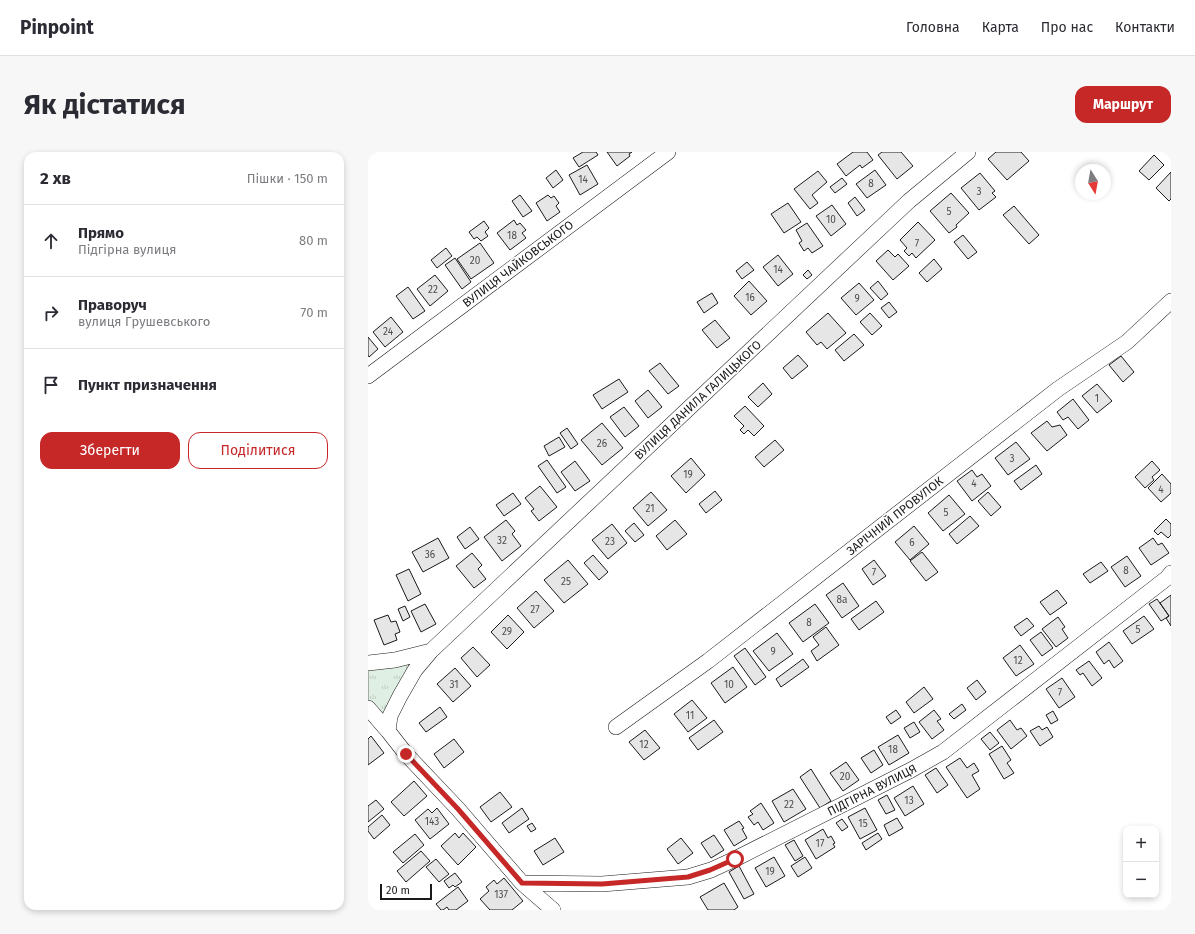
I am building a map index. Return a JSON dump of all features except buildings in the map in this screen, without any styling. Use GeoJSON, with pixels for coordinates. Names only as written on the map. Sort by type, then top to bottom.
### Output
{"type":"FeatureCollection","features":[{"type":"Feature","properties":{"kind":"street","name":"ВУЛИЦЯ ЧАЙКОВСЬКОГО"},"geometry":{"type":"LineString","coordinates":[[368,376],[668,152]]}},
{"type":"Feature","properties":{"kind":"street","name":"ВУЛИЦЯ ДАНИЛА ГАЛИЦЬКОГО"},"geometry":{"type":"LineString","coordinates":[[388,731],[390,716],[400,696],[415,670],[431,651],[909,200],[968,152]]}},
{"type":"Feature","properties":{"kind":"street","name":"ЗАРІЧНИЙ ПРОВУЛОК"},"geometry":{"type":"LineString","coordinates":[[616,727],[708,661],[1058,389],[1127,342],[1171,301]]}},
{"type":"Feature","properties":{"kind":"street","name":"ПІДГІРНА ВУЛИЦЯ"},"geometry":{"type":"LineString","coordinates":[[522,883],[602,884],[688,877],[710,870],[735,859],[911,770],[943,752],[1167,578],[1171,573]]}},
{"type":"Feature","properties":{"kind":"street","name":"ВУЛИЦЯ ДАНИЛА ГАЛИЦЬКОГО"},"geometry":{"type":"LineString","coordinates":[[368,663],[395,660],[431,651]]}},
{"type":"Feature","properties":{"kind":"street"},"geometry":{"type":"LineString","coordinates":[[368,708],[406,754],[458,809],[522,883],[553,910]]}},
{"type":"Feature","properties":{"kind":"green space"},"geometry":{"type":"Polygon","coordinates":[[[415,655],[388,731],[368,708],[368,663],[415,655]]]}},
{"type":"Feature","properties":{"kind":"route"},"geometry":{"type":"LineString","coordinates":[[406,754],[458,809],[522,883],[602,884],[688,877],[710,870],[735,859]]}}]}
